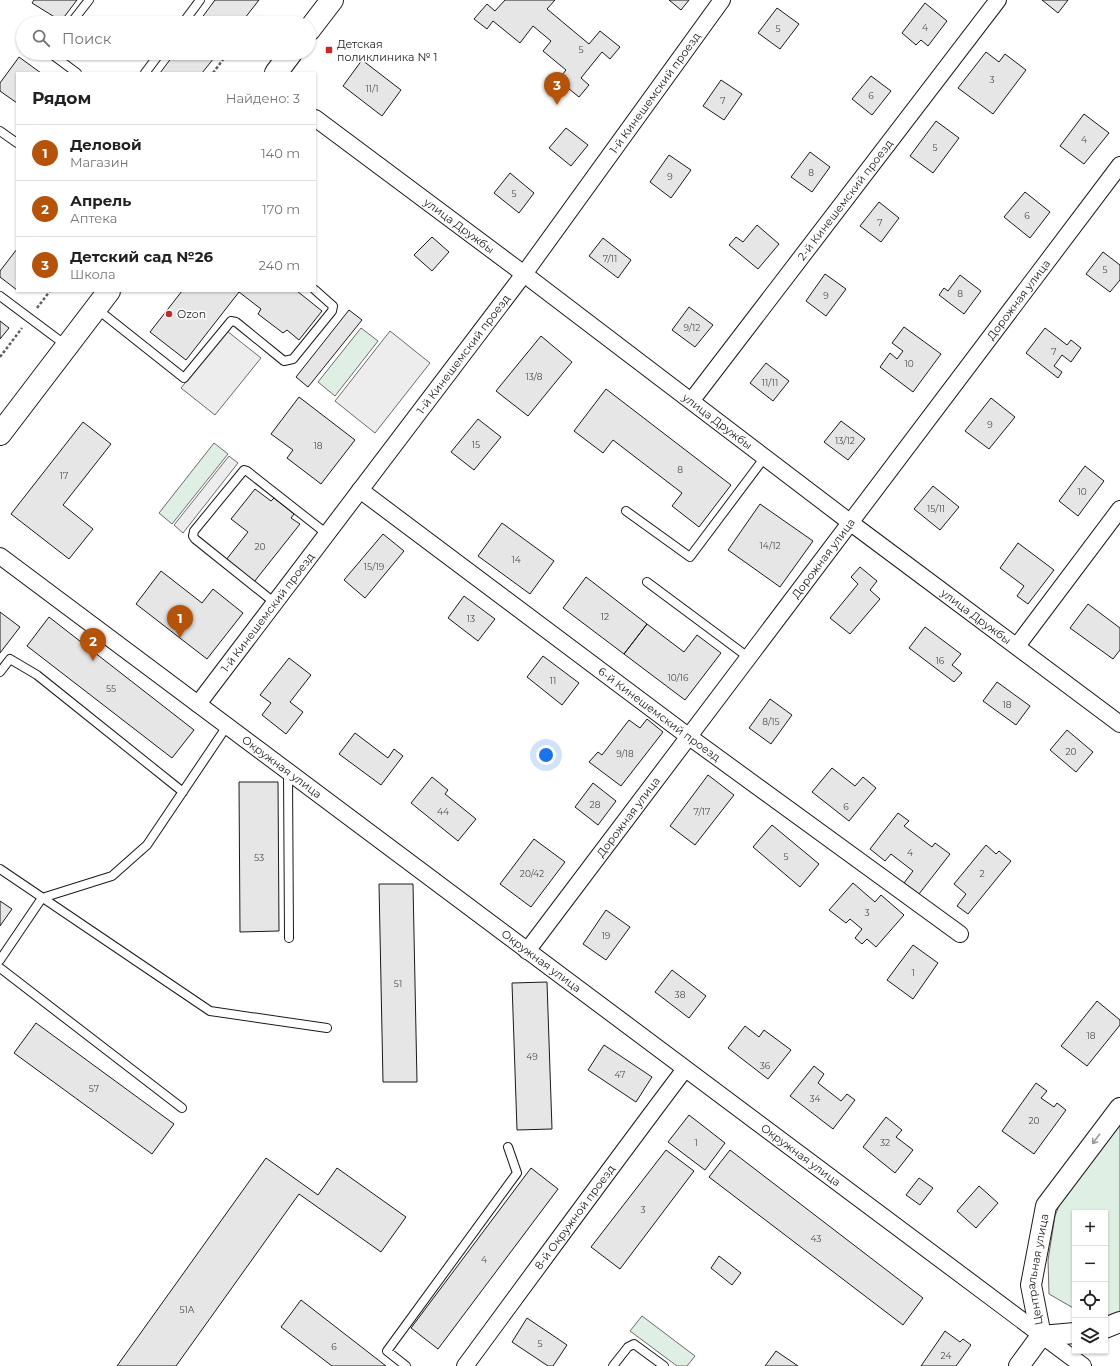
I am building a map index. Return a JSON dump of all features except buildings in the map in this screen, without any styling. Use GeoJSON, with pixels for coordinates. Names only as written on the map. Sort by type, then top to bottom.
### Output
{"type":"FeatureCollection","features":[{"type":"Feature","properties":{"kind":"main road"},"geometry":{"type":"LineString","coordinates":[[316,21],[332,0]]}},
{"type":"Feature","properties":{"kind":"main road"},"geometry":{"type":"LineString","coordinates":[[277,72],[286,60]]}},
{"type":"Feature","properties":{"kind":"main road"},"geometry":{"type":"LineString","coordinates":[[0,434],[108,292]]}},
{"type":"Feature","properties":{"kind":"street","name":"1-й Кинешемский проезд"},"geometry":{"type":"LineString","coordinates":[[198,704],[524,274],[722,0]]}},
{"type":"Feature","properties":{"kind":"street","name":"2-й Кинешемский проезд"},"geometry":{"type":"LineString","coordinates":[[692,400],[998,0]]}},
{"type":"Feature","properties":{"kind":"street","name":"улица Дружбы"},"geometry":{"type":"LineString","coordinates":[[316,119],[692,400],[851,523],[1120,724]]}},
{"type":"Feature","properties":{"kind":"street","name":"Дорожная улица"},"geometry":{"type":"LineString","coordinates":[[527,951],[1120,165]]}},
{"type":"Feature","properties":{"kind":"street","name":"6-й Кинешемский проезд"},"geometry":{"type":"LineString","coordinates":[[360,490],[688,736],[960,934]]}},
{"type":"Feature","properties":{"kind":"street"},"geometry":{"type":"LineString","coordinates":[[1017,646],[1120,509]]}},
{"type":"Feature","properties":{"kind":"street","name":"Окружная улица"},"geometry":{"type":"LineString","coordinates":[[0,556],[1082,1366]]}},
{"type":"Feature","properties":{"kind":"street","name":"8-й Окружной проезд"},"geometry":{"type":"LineString","coordinates":[[465,1366],[559,1239],[590,1193],[685,1069]]}},
{"type":"Feature","properties":{"kind":"street","name":"Центральная улица"},"geometry":{"type":"LineString","coordinates":[[1019,1366],[1041,1336],[1032,1285],[1046,1206],[1120,1108]]}},
{"type":"Feature","properties":{"kind":"street"},"geometry":{"type":"LineString","coordinates":[[1108,1327],[1120,1322]]}},
{"type":"Feature","properties":{"kind":"street","name":"Центральная улица"},"geometry":{"type":"LineString","coordinates":[[1041,1336],[1072,1333]]}},
{"type":"Feature","properties":{"kind":"lane"},"geometry":{"type":"LineString","coordinates":[[76,16],[89,0]]}},
{"type":"Feature","properties":{"kind":"lane"},"geometry":{"type":"LineString","coordinates":[[188,16],[200,0]]}},
{"type":"Feature","properties":{"kind":"lane"},"geometry":{"type":"LineString","coordinates":[[59,60],[76,72]]}},
{"type":"Feature","properties":{"kind":"lane"},"geometry":{"type":"LineString","coordinates":[[147,72],[155,60]]}},
{"type":"Feature","properties":{"kind":"lane"},"geometry":{"type":"LineString","coordinates":[[0,131],[16,142]]}},
{"type":"Feature","properties":{"kind":"lane"},"geometry":{"type":"LineString","coordinates":[[96,308],[184,378],[232,321],[236,322],[284,361],[293,359],[332,311],[333,306],[316,291]]}},
{"type":"Feature","properties":{"kind":"lane"},"geometry":{"type":"LineString","coordinates":[[0,296],[67,346]]}},
{"type":"Feature","properties":{"kind":"lane"},"geometry":{"type":"LineString","coordinates":[[626,511],[690,557],[765,457]]}},
{"type":"Feature","properties":{"kind":"lane"},"geometry":{"type":"LineString","coordinates":[[275,603],[195,539],[193,536],[194,532],[244,470],[327,534]]}},
{"type":"Feature","properties":{"kind":"lane"},"geometry":{"type":"LineString","coordinates":[[647,582],[748,657]]}},
{"type":"Feature","properties":{"kind":"lane"},"geometry":{"type":"LineString","coordinates":[[0,672],[10,659],[37,675],[183,792]]}},
{"type":"Feature","properties":{"kind":"lane"},"geometry":{"type":"LineString","coordinates":[[0,960],[42,898],[112,876],[147,845],[227,726]]}},
{"type":"Feature","properties":{"kind":"lane"},"geometry":{"type":"LineString","coordinates":[[288,772],[289,938]]}},
{"type":"Feature","properties":{"kind":"lane"},"geometry":{"type":"LineString","coordinates":[[0,869],[210,1011],[327,1028]]}},
{"type":"Feature","properties":{"kind":"lane"},"geometry":{"type":"LineString","coordinates":[[0,968],[182,1108]]}},
{"type":"Feature","properties":{"kind":"lane"},"geometry":{"type":"LineString","coordinates":[[406,1366],[387,1351],[517,1172],[508,1146]]}},
{"type":"Feature","properties":{"kind":"lane"},"geometry":{"type":"LineString","coordinates":[[613,1366],[628,1347],[634,1344],[664,1366]]}},
{"type":"Feature","properties":{"kind":"path"},"geometry":{"type":"LineString","coordinates":[[214,72],[223,60]]}},
{"type":"Feature","properties":{"kind":"green space"},"geometry":{"type":"Polygon","coordinates":[[[361,328],[378,341],[335,396],[318,382],[361,328]]]}},
{"type":"Feature","properties":{"kind":"green space"},"geometry":{"type":"Polygon","coordinates":[[[214,443],[228,454],[172,524],[159,513],[214,443]]]}},
{"type":"Feature","properties":{"kind":"green space"},"geometry":{"type":"Polygon","coordinates":[[[1120,1122],[1120,1312],[1108,1319],[1108,1210],[1072,1210],[1072,1307],[1049,1294],[1048,1260],[1055,1216],[1062,1198],[1120,1122]]]}},
{"type":"Feature","properties":{"kind":"green space"},"geometry":{"type":"Polygon","coordinates":[[[642,1316],[695,1356],[687,1366],[677,1366],[630,1331],[642,1316]]]}},
{"type":"Feature","properties":{"kind":"shaded area"},"geometry":{"type":"Polygon","coordinates":[[[227,331],[261,358],[215,415],[181,388],[227,331]]]}},
{"type":"Feature","properties":{"kind":"shaded area"},"geometry":{"type":"Polygon","coordinates":[[[390,331],[430,363],[375,433],[335,401],[390,331]]]}},
{"type":"Feature","properties":{"kind":"shaded area"},"geometry":{"type":"Polygon","coordinates":[[[229,456],[238,463],[183,533],[174,525],[229,456]]]}},
{"type":"Feature","properties":{"kind":"place","name":"Детская поликлиника № 1"},"geometry":{"type":"Point","coordinates":[329,50]}},
{"type":"Feature","properties":{"kind":"place","name":"Детский сад №26"},"geometry":{"type":"Point","coordinates":[557,105]}},
{"type":"Feature","properties":{"kind":"place","name":"Ozon"},"geometry":{"type":"Point","coordinates":[169,314]}},
{"type":"Feature","properties":{"kind":"place","name":"Деловой"},"geometry":{"type":"Point","coordinates":[180,638]}},
{"type":"Feature","properties":{"kind":"place","name":"Апрель"},"geometry":{"type":"Point","coordinates":[93,661]}}]}
